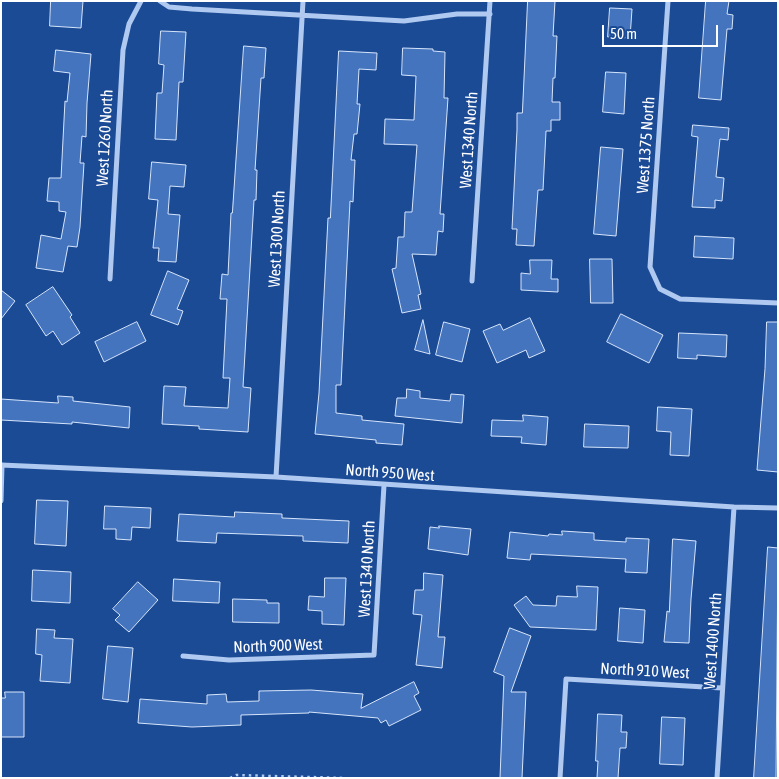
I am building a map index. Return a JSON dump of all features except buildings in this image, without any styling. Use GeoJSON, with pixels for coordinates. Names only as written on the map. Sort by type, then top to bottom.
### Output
{"type":"FeatureCollection","features":[{"type":"Feature","properties":{"kind":"street","name":"West 1260 North"},"geometry":{"type":"LineString","coordinates":[[110,279],[123,50],[129,24],[141,1]]}},
{"type":"Feature","properties":{"kind":"street"},"geometry":{"type":"LineString","coordinates":[[160,1],[169,7],[192,9],[404,21],[457,14],[490,14]]}},
{"type":"Feature","properties":{"kind":"street","name":"West 1300 North"},"geometry":{"type":"LineString","coordinates":[[276,477],[303,1]]}},
{"type":"Feature","properties":{"kind":"street","name":"West 1340 North"},"geometry":{"type":"LineString","coordinates":[[472,281],[490,1]]}},
{"type":"Feature","properties":{"kind":"street","name":"West 1375 North"},"geometry":{"type":"LineString","coordinates":[[668,1],[650,267],[660,289],[680,299],[778,303]]}},
{"type":"Feature","properties":{"kind":"street"},"geometry":{"type":"LineString","coordinates":[[1,501],[2,465]]}},
{"type":"Feature","properties":{"kind":"street","name":"North 950 West"},"geometry":{"type":"LineString","coordinates":[[2,465],[276,477],[734,507],[778,508]]}},
{"type":"Feature","properties":{"kind":"street","name":"West 1340 North"},"geometry":{"type":"LineString","coordinates":[[374,655],[384,485]]}},
{"type":"Feature","properties":{"kind":"street","name":"West 1400 North"},"geometry":{"type":"LineString","coordinates":[[717,778],[734,507]]}},
{"type":"Feature","properties":{"kind":"street","name":"North 900 West"},"geometry":{"type":"LineString","coordinates":[[183,656],[229,660],[374,655]]}},
{"type":"Feature","properties":{"kind":"street","name":"North 910 West"},"geometry":{"type":"LineString","coordinates":[[560,778],[566,679],[722,688]]}},
{"type":"Feature","properties":{"kind":"path"},"geometry":{"type":"LineString","coordinates":[[230,778],[236,775],[346,778]]}}]}
